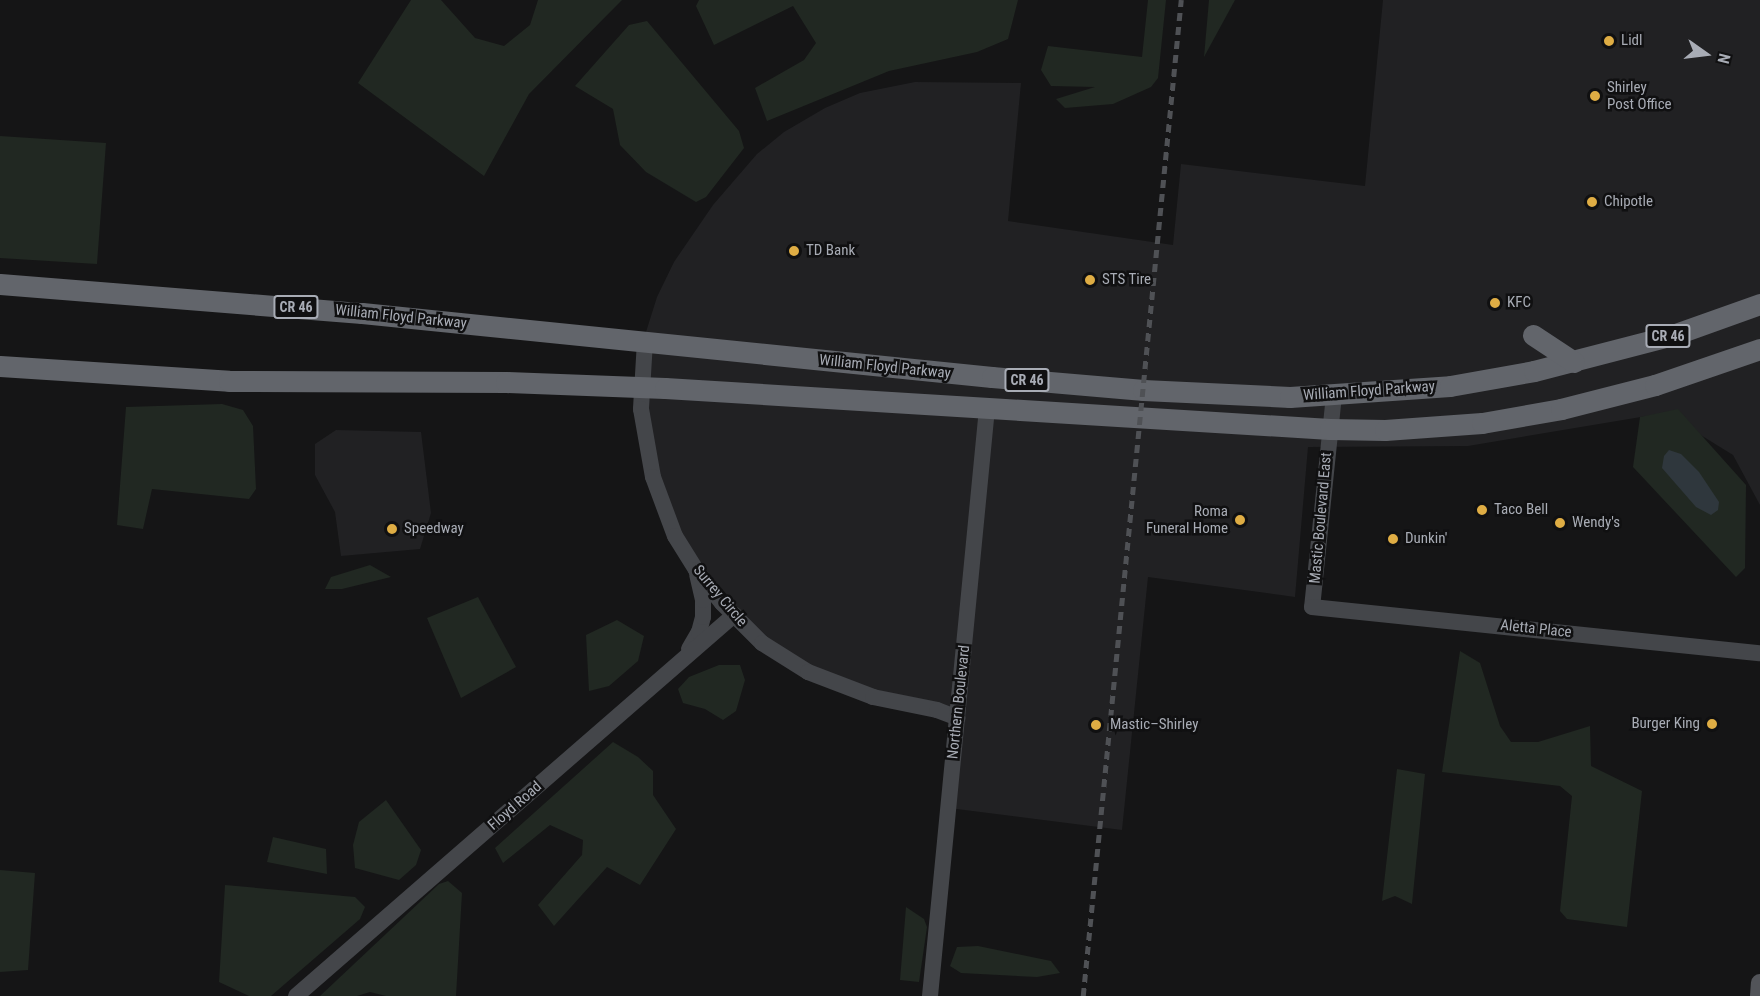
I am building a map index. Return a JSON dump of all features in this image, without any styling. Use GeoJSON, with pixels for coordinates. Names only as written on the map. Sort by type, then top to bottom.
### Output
{"type":"FeatureCollection","features":[{"type":"Feature","properties":{"kind":"highway","name":"William Floyd Parkway"},"geometry":{"type":"LineString","coordinates":[[0,284],[318,309],[645,341],[907,370],[1143,390],[1254,396],[1334,395],[1450,386],[1574,362],[1674,334],[1760,304]]}},
{"type":"Feature","properties":{"kind":"highway"},"geometry":{"type":"LineString","coordinates":[[1533,335],[1574,362]]}},
{"type":"Feature","properties":{"kind":"highway","name":"CR 46"},"geometry":{"type":"LineString","coordinates":[[0,366],[230,381],[534,383],[1330,429],[1415,429],[1515,418],[1636,390],[1760,349]]}},
{"type":"Feature","properties":{"kind":"main road"},"geometry":{"type":"LineString","coordinates":[[1759,996],[1760,983]]}},
{"type":"Feature","properties":{"kind":"street","name":"Surrey Circle"},"geometry":{"type":"LineString","coordinates":[[645,341],[640,388],[644,437],[653,477],[675,536],[696,570],[734,615],[762,643],[793,664],[823,679],[873,697],[937,710],[958,718]]}},
{"type":"Feature","properties":{"kind":"street","name":"Mastic Boulevard East"},"geometry":{"type":"LineString","coordinates":[[1312,607],[1334,395]]}},
{"type":"Feature","properties":{"kind":"street","name":"Northern Boulevard"},"geometry":{"type":"LineString","coordinates":[[930,996],[987,408]]}},
{"type":"Feature","properties":{"kind":"street"},"geometry":{"type":"LineString","coordinates":[[682,660],[699,632],[703,617],[703,600],[696,570]]}},
{"type":"Feature","properties":{"kind":"street","name":"Aletta Place"},"geometry":{"type":"LineString","coordinates":[[1312,607],[1760,653]]}},
{"type":"Feature","properties":{"kind":"street","name":"Floyd Road"},"geometry":{"type":"LineString","coordinates":[[296,996],[734,615]]}},
{"type":"Feature","properties":{"kind":"shaded area"},"geometry":{"type":"Polygon","coordinates":[[[411,0],[441,0],[475,38],[504,46],[530,25],[538,0],[622,0],[529,94],[484,176],[358,83],[411,0]]]}},
{"type":"Feature","properties":{"kind":"shaded area"},"geometry":{"type":"Polygon","coordinates":[[[699,0],[1018,0],[1008,39],[977,52],[889,71],[767,121],[755,88],[804,60],[816,43],[793,6],[714,45],[696,6],[699,0]]]}},
{"type":"Feature","properties":{"kind":"shaded area"},"geometry":{"type":"Polygon","coordinates":[[[1148,0],[1166,0],[1158,78],[1151,87],[1113,104],[1065,108],[1056,99],[1095,87],[1051,86],[1041,70],[1048,46],[1142,57],[1148,0]]]}},
{"type":"Feature","properties":{"kind":"shaded area"},"geometry":{"type":"Polygon","coordinates":[[[1209,0],[1235,0],[1204,57],[1209,0]]]}},
{"type":"Feature","properties":{"kind":"shaded area"},"geometry":{"type":"Polygon","coordinates":[[[1383,0],[1760,0],[1760,505],[1733,455],[1665,413],[1468,446],[1308,447],[1295,597],[1148,577],[1122,830],[949,808],[958,718],[793,664],[696,570],[648,458],[646,332],[657,297],[674,262],[713,205],[757,154],[784,132],[825,108],[860,93],[915,82],[1021,83],[1008,221],[1173,245],[1181,164],[1365,186],[1383,0]]]}},
{"type":"Feature","properties":{"kind":"shaded area"},"geometry":{"type":"Polygon","coordinates":[[[647,21],[739,131],[744,148],[706,197],[696,202],[646,172],[620,145],[613,109],[575,86],[629,25],[647,21]]]}},
{"type":"Feature","properties":{"kind":"shaded area"},"geometry":{"type":"Polygon","coordinates":[[[0,136],[106,143],[97,264],[0,258],[0,136]]]}},
{"type":"Feature","properties":{"kind":"shaded area"},"geometry":{"type":"Polygon","coordinates":[[[222,404],[243,410],[253,426],[256,489],[249,499],[152,489],[143,529],[117,525],[126,407],[222,404]]]}},
{"type":"Feature","properties":{"kind":"shaded area"},"geometry":{"type":"Polygon","coordinates":[[[1678,409],[1746,485],[1745,568],[1736,577],[1633,467],[1640,417],[1678,409]]]}},
{"type":"Feature","properties":{"kind":"shaded area"},"geometry":{"type":"Polygon","coordinates":[[[336,430],[421,432],[431,513],[420,549],[341,556],[335,512],[315,475],[315,444],[336,430]]]}},
{"type":"Feature","properties":{"kind":"shaded area"},"geometry":{"type":"Polygon","coordinates":[[[1669,450],[1681,454],[1699,472],[1719,502],[1718,510],[1711,515],[1696,507],[1662,468],[1664,456],[1669,450]]]}},
{"type":"Feature","properties":{"kind":"shaded area"},"geometry":{"type":"Polygon","coordinates":[[[370,565],[391,577],[342,589],[325,589],[331,577],[370,565]]]}},
{"type":"Feature","properties":{"kind":"shaded area"},"geometry":{"type":"Polygon","coordinates":[[[478,597],[516,667],[461,698],[427,618],[478,597]]]}},
{"type":"Feature","properties":{"kind":"shaded area"},"geometry":{"type":"Polygon","coordinates":[[[617,620],[644,636],[638,661],[609,686],[589,691],[586,635],[617,620]]]}},
{"type":"Feature","properties":{"kind":"shaded area"},"geometry":{"type":"Polygon","coordinates":[[[1460,651],[1480,663],[1500,726],[1511,742],[1538,742],[1590,726],[1591,766],[1642,791],[1627,927],[1567,919],[1560,911],[1572,796],[1560,786],[1442,772],[1460,651]]]}},
{"type":"Feature","properties":{"kind":"shaded area"},"geometry":{"type":"Polygon","coordinates":[[[719,665],[740,665],[745,680],[736,711],[723,720],[705,709],[683,703],[678,689],[689,677],[719,665]]]}},
{"type":"Feature","properties":{"kind":"shaded area"},"geometry":{"type":"Polygon","coordinates":[[[613,742],[638,757],[653,771],[653,795],[676,829],[640,885],[607,867],[554,926],[538,905],[582,855],[583,840],[550,825],[503,863],[495,848],[613,742]]]}},
{"type":"Feature","properties":{"kind":"shaded area"},"geometry":{"type":"Polygon","coordinates":[[[1397,769],[1425,774],[1412,904],[1395,896],[1382,901],[1397,769]]]}},
{"type":"Feature","properties":{"kind":"shaded area"},"geometry":{"type":"Polygon","coordinates":[[[386,800],[421,850],[416,865],[399,880],[355,868],[353,845],[359,822],[386,800]]]}},
{"type":"Feature","properties":{"kind":"shaded area"},"geometry":{"type":"Polygon","coordinates":[[[273,837],[326,849],[327,874],[267,862],[273,837]]]}},
{"type":"Feature","properties":{"kind":"shaded area"},"geometry":{"type":"Polygon","coordinates":[[[0,870],[35,873],[28,970],[0,972],[0,870]]]}},
{"type":"Feature","properties":{"kind":"shaded area"},"geometry":{"type":"Polygon","coordinates":[[[448,881],[462,893],[456,996],[386,996],[370,992],[357,996],[320,996],[439,884],[448,881]]]}},
{"type":"Feature","properties":{"kind":"shaded area"},"geometry":{"type":"Polygon","coordinates":[[[225,885],[355,897],[365,907],[360,919],[271,996],[249,996],[219,982],[225,885]]]}},
{"type":"Feature","properties":{"kind":"shaded area"},"geometry":{"type":"Polygon","coordinates":[[[906,907],[924,919],[927,927],[919,982],[900,980],[906,907]]]}},
{"type":"Feature","properties":{"kind":"shaded area"},"geometry":{"type":"Polygon","coordinates":[[[978,946],[1051,961],[1060,973],[1037,977],[961,973],[950,966],[957,947],[978,946]]]}},
{"type":"Feature","properties":{"kind":"railway"},"geometry":{"type":"LineString","coordinates":[[1083,996],[1181,0]]}},
{"type":"Feature","properties":{"kind":"place","name":"Lidl"},"geometry":{"type":"Point","coordinates":[1609,41]}},
{"type":"Feature","properties":{"kind":"place","name":"Shirley Post Office"},"geometry":{"type":"Point","coordinates":[1595,96]}},
{"type":"Feature","properties":{"kind":"place","name":"Chipotle"},"geometry":{"type":"Point","coordinates":[1592,202]}},
{"type":"Feature","properties":{"kind":"place","name":"TD Bank"},"geometry":{"type":"Point","coordinates":[794,251]}},
{"type":"Feature","properties":{"kind":"place","name":"STS Tire"},"geometry":{"type":"Point","coordinates":[1090,280]}},
{"type":"Feature","properties":{"kind":"place","name":"KFC"},"geometry":{"type":"Point","coordinates":[1495,303]}},
{"type":"Feature","properties":{"kind":"place","name":"Taco Bell"},"geometry":{"type":"Point","coordinates":[1482,510]}},
{"type":"Feature","properties":{"kind":"place","name":"Roma Funeral Home"},"geometry":{"type":"Point","coordinates":[1240,520]}},
{"type":"Feature","properties":{"kind":"place","name":"Wendy's"},"geometry":{"type":"Point","coordinates":[1560,523]}},
{"type":"Feature","properties":{"kind":"place","name":"Speedway"},"geometry":{"type":"Point","coordinates":[392,529]}},
{"type":"Feature","properties":{"kind":"place","name":"Dunkin'"},"geometry":{"type":"Point","coordinates":[1393,539]}},
{"type":"Feature","properties":{"kind":"place","name":"Burger King"},"geometry":{"type":"Point","coordinates":[1712,724]}},
{"type":"Feature","properties":{"kind":"place","name":"Mastic–Shirley"},"geometry":{"type":"Point","coordinates":[1096,725]}}]}
